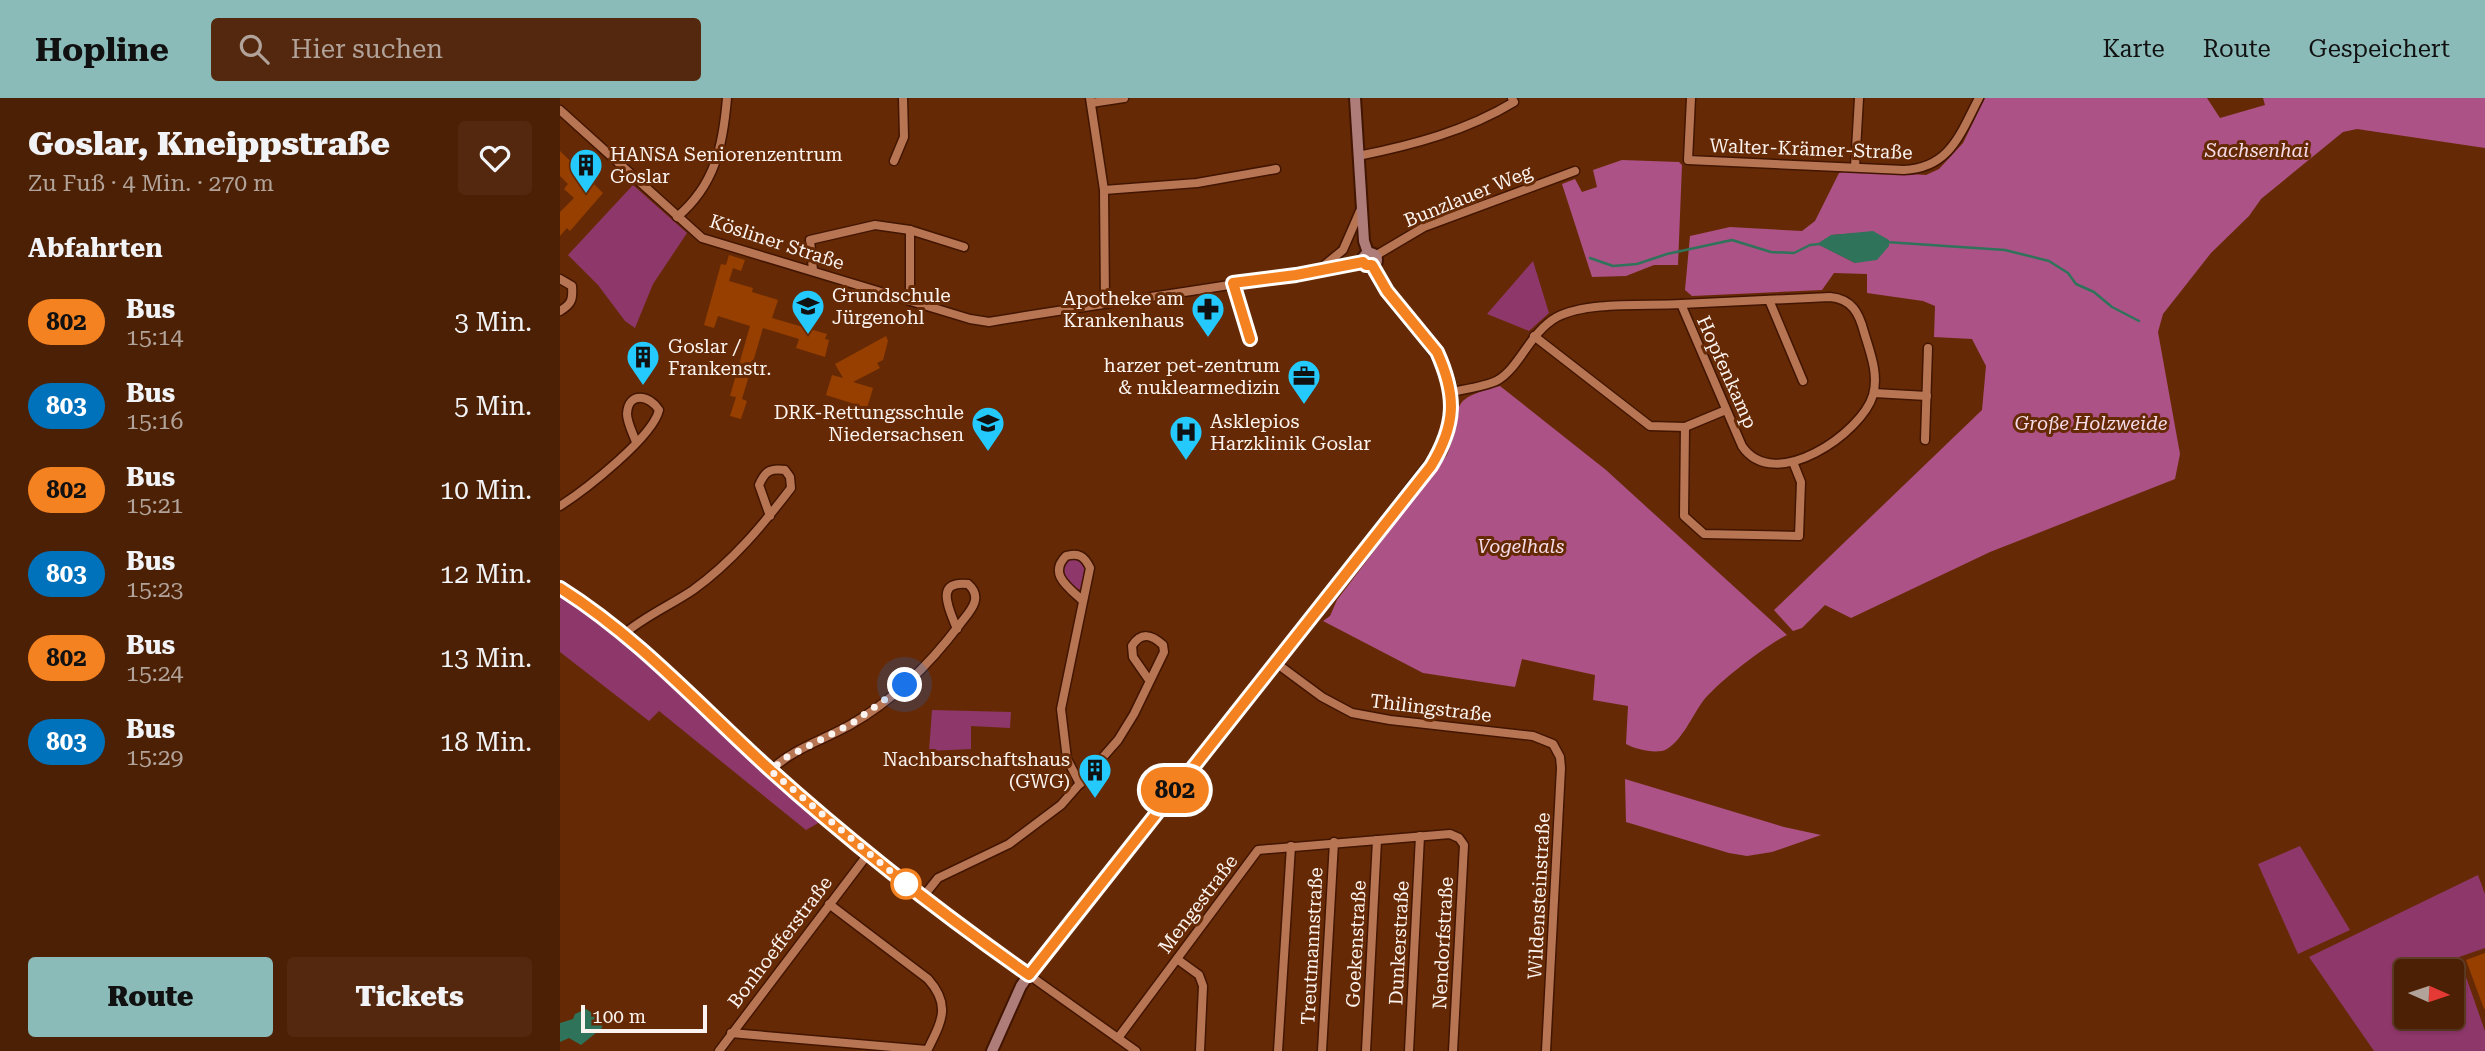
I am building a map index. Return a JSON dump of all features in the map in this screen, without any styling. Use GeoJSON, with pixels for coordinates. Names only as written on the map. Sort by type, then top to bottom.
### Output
{"type":"FeatureCollection","features":[{"type":"Feature","properties":{"kind":"street"},"geometry":{"type":"LineString","coordinates":[[677,217],[695,202],[713,168],[720,148],[727,98]]}},
{"type":"Feature","properties":{"kind":"street"},"geometry":{"type":"LineString","coordinates":[[894,160],[904,137],[903,98]]}},
{"type":"Feature","properties":{"kind":"street"},"geometry":{"type":"LineString","coordinates":[[1105,303],[1104,190],[1091,101],[1124,98]]}},
{"type":"Feature","properties":{"kind":"street"},"geometry":{"type":"LineString","coordinates":[[992,1051],[1017,992],[1029,975],[1431,466],[1449,430],[1451,392],[1437,352],[1387,291],[1364,241],[1355,98]]}},
{"type":"Feature","properties":{"kind":"street"},"geometry":{"type":"LineString","coordinates":[[1359,156],[1407,146],[1483,120],[1514,103],[1512,98]]}},
{"type":"Feature","properties":{"kind":"street","name":"Walter-Krämer-Straße"},"geometry":{"type":"LineString","coordinates":[[1691,98],[1688,159],[1921,169],[1935,163],[1957,140],[1979,98]]}},
{"type":"Feature","properties":{"kind":"street"},"geometry":{"type":"LineString","coordinates":[[1855,167],[1859,98]]}},
{"type":"Feature","properties":{"kind":"street","name":"Kösliner Straße"},"geometry":{"type":"LineString","coordinates":[[560,110],[702,238],[813,270],[945,313],[989,322],[1315,271],[1370,259]]}},
{"type":"Feature","properties":{"kind":"street"},"geometry":{"type":"LineString","coordinates":[[1104,190],[1197,183],[1276,169]]}},
{"type":"Feature","properties":{"kind":"street","name":"Bunzlauer Weg"},"geometry":{"type":"LineString","coordinates":[[1370,259],[1423,227],[1575,171]]}},
{"type":"Feature","properties":{"kind":"street","name":"Kösliner Straße"},"geometry":{"type":"LineString","coordinates":[[1315,271],[1343,250],[1355,227],[1362,205]]}},
{"type":"Feature","properties":{"kind":"street"},"geometry":{"type":"LineString","coordinates":[[813,270],[810,240],[875,225],[910,230],[964,247]]}},
{"type":"Feature","properties":{"kind":"street"},"geometry":{"type":"LineString","coordinates":[[909,301],[910,230]]}},
{"type":"Feature","properties":{"kind":"street"},"geometry":{"type":"LineString","coordinates":[[560,279],[572,286],[573,297],[569,306],[560,311]]}},
{"type":"Feature","properties":{"kind":"street","name":"Hopfenkamp"},"geometry":{"type":"LineString","coordinates":[[1830,297],[1842,299],[1852,306],[1861,319],[1874,367],[1874,393],[1867,410],[1838,438],[1793,462],[1768,465],[1751,456],[1742,446],[1681,304],[1769,300],[1830,297]]}},
{"type":"Feature","properties":{"kind":"street"},"geometry":{"type":"LineString","coordinates":[[1769,300],[1803,381]]}},
{"type":"Feature","properties":{"kind":"street"},"geometry":{"type":"LineString","coordinates":[[1451,392],[1501,377],[1534,336],[1555,318],[1575,310],[1681,304]]}},
{"type":"Feature","properties":{"kind":"street"},"geometry":{"type":"LineString","coordinates":[[1534,336],[1650,426],[1685,427],[1726,410]]}},
{"type":"Feature","properties":{"kind":"street"},"geometry":{"type":"LineString","coordinates":[[1925,440],[1928,348]]}},
{"type":"Feature","properties":{"kind":"street"},"geometry":{"type":"LineString","coordinates":[[1874,393],[1927,396]]}},
{"type":"Feature","properties":{"kind":"street"},"geometry":{"type":"LineString","coordinates":[[560,506],[582,492],[636,442],[657,420],[659,410],[654,402],[645,397],[636,398],[629,405],[626,416],[636,442]]}},
{"type":"Feature","properties":{"kind":"street"},"geometry":{"type":"LineString","coordinates":[[1685,427],[1684,516],[1704,534],[1799,536],[1801,482],[1793,462]]}},
{"type":"Feature","properties":{"kind":"street"},"geometry":{"type":"LineString","coordinates":[[624,634],[695,589],[735,554],[770,516],[791,488],[790,477],[785,470],[774,468],[764,473],[759,485],[770,516]]}},
{"type":"Feature","properties":{"kind":"street"},"geometry":{"type":"LineString","coordinates":[[1080,784],[1067,760],[1061,709],[1090,568],[1086,559],[1080,555],[1066,556],[1059,563],[1058,572],[1062,581],[1082,600]]}},
{"type":"Feature","properties":{"kind":"street"},"geometry":{"type":"LineString","coordinates":[[771,771],[783,759],[851,724],[878,706],[929,662],[957,629],[976,604],[976,595],[968,584],[958,583],[946,593],[957,629]]}},
{"type":"Feature","properties":{"kind":"street"},"geometry":{"type":"LineString","coordinates":[[560,588],[624,634],[771,771],[869,854],[997,953],[1006,956],[1136,1051]]}},
{"type":"Feature","properties":{"kind":"street"},"geometry":{"type":"LineString","coordinates":[[923,897],[938,878],[1009,844],[1037,825],[1080,784],[1118,740],[1134,714],[1164,652],[1163,645],[1155,637],[1146,635],[1138,637],[1132,646],[1133,657],[1149,680]]}},
{"type":"Feature","properties":{"kind":"street","name":"Thilingstraße"},"geometry":{"type":"LineString","coordinates":[[1276,663],[1322,697],[1352,713],[1390,720],[1533,736],[1553,744]]}},
{"type":"Feature","properties":{"kind":"street","name":"Wildensteinstraße"},"geometry":{"type":"LineString","coordinates":[[1546,1051],[1561,768],[1560,757],[1553,744]]}},
{"type":"Feature","properties":{"kind":"street","name":"Mengestraße"},"geometry":{"type":"LineString","coordinates":[[1118,1038],[1258,849],[1450,834],[1459,838]]}},
{"type":"Feature","properties":{"kind":"street","name":"Dunkerstraße"},"geometry":{"type":"LineString","coordinates":[[1409,1051],[1420,836]]}},
{"type":"Feature","properties":{"kind":"street","name":"Nendorfstraße"},"geometry":{"type":"LineString","coordinates":[[1454,1051],[1464,845],[1459,838]]}},
{"type":"Feature","properties":{"kind":"street","name":"Goekenstraße"},"geometry":{"type":"LineString","coordinates":[[1366,1051],[1377,840]]}},
{"type":"Feature","properties":{"kind":"street","name":"Treutmannstraße"},"geometry":{"type":"LineString","coordinates":[[1322,1051],[1334,842]]}},
{"type":"Feature","properties":{"kind":"street"},"geometry":{"type":"LineString","coordinates":[[1278,1051],[1291,846]]}},
{"type":"Feature","properties":{"kind":"street","name":"Bonhoefferstraße"},"geometry":{"type":"LineString","coordinates":[[719,1051],[869,854]]}},
{"type":"Feature","properties":{"kind":"street"},"geometry":{"type":"LineString","coordinates":[[731,1033],[927,1051],[941,1023],[943,1006],[938,991],[928,979],[829,904]]}},
{"type":"Feature","properties":{"kind":"street"},"geometry":{"type":"LineString","coordinates":[[1177,959],[1199,975],[1203,986],[1200,1051]]}},
{"type":"Feature","properties":{"kind":"shaded area"},"geometry":{"type":"Polygon","coordinates":[[[633,185],[687,233],[653,284],[635,328],[625,321],[598,285],[568,255],[633,185]]]}},
{"type":"Feature","properties":{"kind":"shaded area"},"geometry":{"type":"Polygon","coordinates":[[[1873,231],[1889,240],[1889,246],[1877,260],[1855,263],[1817,244],[1831,235],[1873,231]]]}},
{"type":"Feature","properties":{"kind":"shaded area"},"geometry":{"type":"Polygon","coordinates":[[[1533,261],[1549,313],[1529,331],[1487,314],[1533,261]]]}},
{"type":"Feature","properties":{"kind":"shaded area"},"geometry":{"type":"Polygon","coordinates":[[[1071,557],[1079,558],[1086,567],[1083,590],[1072,585],[1063,571],[1062,567],[1071,557]]]}},
{"type":"Feature","properties":{"kind":"shaded area"},"geometry":{"type":"Polygon","coordinates":[[[560,594],[624,636],[738,748],[820,822],[806,830],[659,711],[649,721],[560,652],[560,594]]]}},
{"type":"Feature","properties":{"kind":"shaded area"},"geometry":{"type":"Polygon","coordinates":[[[932,710],[1011,712],[1010,728],[971,726],[971,749],[929,751],[932,710]]]}},
{"type":"Feature","properties":{"kind":"shaded area"},"geometry":{"type":"Polygon","coordinates":[[[2300,846],[2350,930],[2298,954],[2258,864],[2300,846]]]}},
{"type":"Feature","properties":{"kind":"shaded area"},"geometry":{"type":"Polygon","coordinates":[[[2478,875],[2485,894],[2485,948],[2459,957],[2460,959],[2394,959],[2394,1029],[2464,1029],[2464,971],[2485,1031],[2485,1051],[2374,1051],[2309,957],[2478,875]]]}},
{"type":"Feature","properties":{"kind":"shaded area"},"geometry":{"type":"Polygon","coordinates":[[[586,1009],[603,1020],[602,1028],[581,1045],[569,1038],[560,1042],[560,1023],[573,1019],[575,1014],[586,1009]]]}},
{"type":"Feature","properties":{"kind":"green space"},"geometry":{"type":"Polygon","coordinates":[[[1985,98],[2207,98],[2220,118],[2265,105],[2263,98],[2485,98],[2485,148],[2357,129],[2343,132],[2261,199],[2249,216],[2211,253],[2163,314],[2158,332],[2180,454],[2175,479],[1990,552],[1851,618],[1825,605],[1802,628],[1793,631],[1774,610],[1982,410],[1986,366],[1972,339],[1934,337],[1935,306],[1923,301],[1867,293],[1867,274],[1834,273],[1822,290],[1692,296],[1685,290],[1690,236],[1730,227],[1802,231],[1815,221],[1839,173],[1849,170],[1926,175],[1939,169],[1963,143],[1985,98]],[[1873,232],[1832,235],[1818,244],[1855,263],[1873,232]]]}},
{"type":"Feature","properties":{"kind":"green space"},"geometry":{"type":"Polygon","coordinates":[[[1622,160],[1679,162],[1682,165],[1678,265],[1654,265],[1626,276],[1592,277],[1562,184],[1575,179],[1582,192],[1597,187],[1593,170],[1622,160]]]}},
{"type":"Feature","properties":{"kind":"green space","name":"Vogelhals"},"geometry":{"type":"Polygon","coordinates":[[[1500,386],[1606,470],[1787,635],[1719,684],[1703,701],[1673,745],[1663,751],[1640,749],[1626,744],[1628,706],[1593,700],[1595,675],[1522,659],[1515,687],[1423,673],[1323,621],[1330,616],[1337,600],[1447,455],[1453,439],[1458,408],[1462,402],[1469,396],[1500,386]]]}},
{"type":"Feature","properties":{"kind":"green space"},"geometry":{"type":"Polygon","coordinates":[[[1625,779],[1784,827],[1821,835],[1772,852],[1747,856],[1729,853],[1626,822],[1625,779]]]}},
{"type":"Feature","properties":{"kind":"building","name":"HANSA Seniorenzentrum Goslar"},"geometry":{"type":"Polygon","coordinates":[[[560,151],[603,193],[570,231],[567,228],[560,236],[560,212],[574,198],[564,189],[568,184],[560,176],[560,151]]]}},
{"type":"Feature","properties":{"kind":"building","name":"Grundschule Jürgenohl"},"geometry":{"type":"Polygon","coordinates":[[[729,255],[745,260],[741,271],[733,268],[729,281],[753,288],[752,292],[778,300],[772,318],[827,334],[825,339],[829,340],[825,357],[796,348],[799,339],[763,328],[742,399],[747,401],[741,419],[730,416],[736,397],[730,396],[750,326],[718,316],[714,328],[704,325],[721,264],[726,265],[729,255]]]}},
{"type":"Feature","properties":{"kind":"building"},"geometry":{"type":"Polygon","coordinates":[[[886,336],[888,341],[883,360],[877,363],[880,368],[853,382],[873,388],[867,408],[826,395],[832,375],[843,378],[835,364],[886,336]]]}},
{"type":"Feature","properties":{"kind":"building"},"geometry":{"type":"Polygon","coordinates":[[[2485,953],[2485,1009],[2484,1009],[2466,960],[2485,953]]]}},
{"type":"Feature","properties":{"kind":"waterway"},"geometry":{"type":"LineString","coordinates":[[1590,258],[1613,266],[1637,264],[1667,254],[1732,240],[1771,252],[1794,253],[1810,245],[1820,244]]}},
{"type":"Feature","properties":{"kind":"waterway"},"geometry":{"type":"LineString","coordinates":[[1886,242],[2005,250],[2049,261],[2068,273],[2076,284],[2094,292],[2112,307],[2139,321]]}},
{"type":"Feature","properties":{"kind":"bus line","name":"802"},"geometry":{"type":"LineString","coordinates":[[560,588],[624,634],[825,818],[923,897],[1029,975],[1431,466],[1449,430],[1451,392],[1437,352],[1387,291],[1372,265],[1368,266],[1363,262],[1296,275],[1233,283],[1250,339]]}},
{"type":"Feature","properties":{"kind":"place","name":"HANSA Seniorenzentrum Goslar"},"geometry":{"type":"Point","coordinates":[586,195]}},
{"type":"Feature","properties":{"kind":"place","name":"Grundschule Jürgenohl"},"geometry":{"type":"Point","coordinates":[808,336]}},
{"type":"Feature","properties":{"kind":"place","name":"Apotheke am Krankenhaus"},"geometry":{"type":"Point","coordinates":[1208,339]}},
{"type":"Feature","properties":{"kind":"place","name":"Goslar / Frankenstr."},"geometry":{"type":"Point","coordinates":[643,387]}},
{"type":"Feature","properties":{"kind":"place","name":"harzer pet-zentrum & nuklearmedizin"},"geometry":{"type":"Point","coordinates":[1304,406]}},
{"type":"Feature","properties":{"kind":"place","name":"DRK-Rettungsschule Niedersachsen"},"geometry":{"type":"Point","coordinates":[988,453]}},
{"type":"Feature","properties":{"kind":"place","name":"Asklepios Harzklinik Goslar"},"geometry":{"type":"Point","coordinates":[1186,462]}},
{"type":"Feature","properties":{"kind":"place","name":"Nachbarschaftshaus (GWG)"},"geometry":{"type":"Point","coordinates":[1095,800]}},
{"type":"Feature","properties":{"kind":"route"},"geometry":{"type":"LineString","coordinates":[[905,685],[851,724],[783,759],[771,771],[908,886],[906,884]]}},
{"type":"Feature","properties":{"kind":"park label","name":"Sachsenhai"},"geometry":{"type":"Point","coordinates":[2257,150]}},
{"type":"Feature","properties":{"kind":"park label","name":"Große Holzweide"},"geometry":{"type":"Point","coordinates":[2091,423]}}]}
